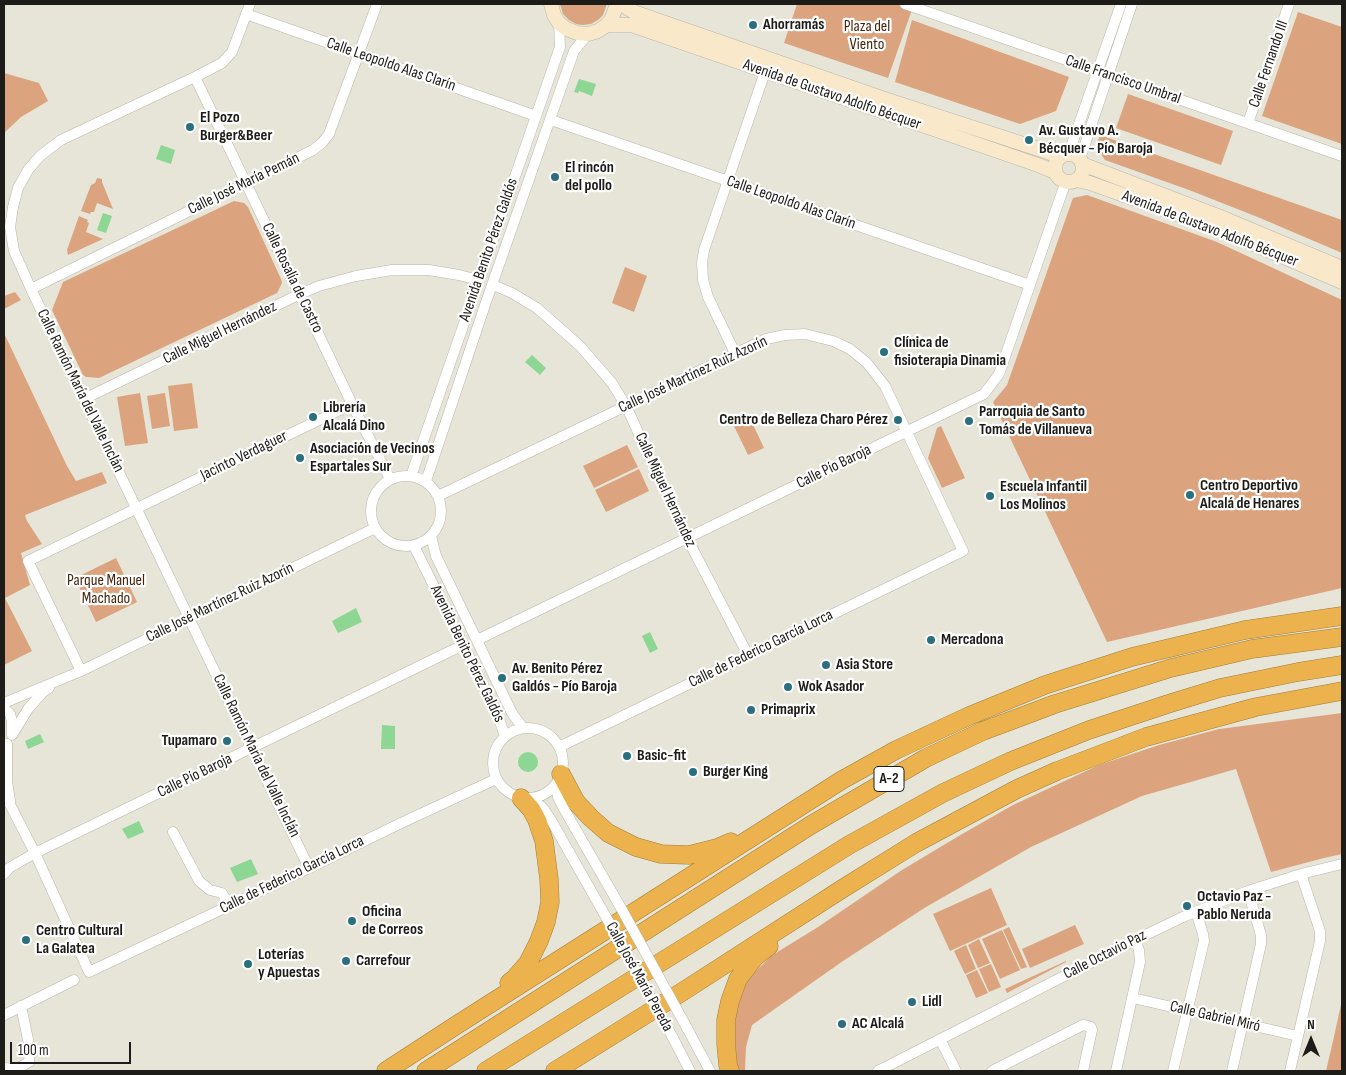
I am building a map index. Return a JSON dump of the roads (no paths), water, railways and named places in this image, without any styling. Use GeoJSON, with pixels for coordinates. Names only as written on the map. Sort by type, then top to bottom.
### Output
{"type":"FeatureCollection","features":[{"type":"Feature","properties":{"kind":"highway"},"geometry":{"type":"LineString","coordinates":[[386,1071],[842,780],[896,750],[969,716],[1045,685],[1132,657],[1245,630],[1342,616]]}},
{"type":"Feature","properties":{"kind":"highway","name":"A-2"},"geometry":{"type":"LineString","coordinates":[[426,1071],[811,825],[926,758],[982,731],[1055,704],[1172,668],[1252,650],[1342,637]]}},
{"type":"Feature","properties":{"kind":"highway","name":"A-2"},"geometry":{"type":"LineString","coordinates":[[486,1071],[849,845],[943,793],[1011,761],[1080,734],[1171,703],[1220,688],[1342,665]]}},
{"type":"Feature","properties":{"kind":"highway"},"geometry":{"type":"LineString","coordinates":[[1171,703],[1220,697],[1290,682],[1342,676]]}},
{"type":"Feature","properties":{"kind":"highway"},"geometry":{"type":"LineString","coordinates":[[555,1071],[916,843],[1017,789],[1057,771],[1146,737],[1256,707],[1342,691]]}},
{"type":"Feature","properties":{"kind":"highway"},"geometry":{"type":"LineString","coordinates":[[559,779],[576,802],[608,833],[644,850],[661,854],[689,855],[717,848],[740,837],[823,786],[842,780]]}},
{"type":"Feature","properties":{"kind":"highway"},"geometry":{"type":"LineString","coordinates":[[455,1026],[514,980],[528,963],[546,922],[550,902],[544,841],[537,820],[526,798]]}},
{"type":"Feature","properties":{"kind":"highway"},"geometry":{"type":"LineString","coordinates":[[730,1071],[726,1044],[726,1020],[738,979],[755,957],[780,935],[842,889]]}},
{"type":"Feature","properties":{"kind":"highway"},"geometry":{"type":"LineString","coordinates":[[418,1071],[485,1033]]}},
{"type":"Feature","properties":{"kind":"street","name":"Calle Ramón María del Valle Inclán"},"geometry":{"type":"LineString","coordinates":[[250,4],[232,52],[222,63],[61,140],[40,156],[28,170],[18,188],[10,227],[14,251],[31,289],[310,868]]}},
{"type":"Feature","properties":{"kind":"street","name":"Calle José María Pemán"},"geometry":{"type":"LineString","coordinates":[[31,289],[246,184],[313,150],[322,143],[329,134],[377,4]]}},
{"type":"Feature","properties":{"kind":"street"},"geometry":{"type":"LineString","coordinates":[[551,4],[554,15],[559,23],[577,33],[588,34],[598,31],[607,25],[612,18],[617,4]]}},
{"type":"Feature","properties":{"kind":"street","name":"Avenida de Gustavo Adolfo Bécquer"},"geometry":{"type":"LineString","coordinates":[[621,4],[634,12],[885,99],[1063,155]]}},
{"type":"Feature","properties":{"kind":"street","name":"Calle Francisco Umbral"},"geometry":{"type":"LineString","coordinates":[[905,4],[937,9],[1102,73],[1342,156]]}},
{"type":"Feature","properties":{"kind":"street"},"geometry":{"type":"LineString","coordinates":[[1121,4],[1102,73],[1081,161],[1082,173],[1071,181],[1061,180],[1055,172],[1055,163],[1072,144],[1102,73],[1132,4]]}},
{"type":"Feature","properties":{"kind":"street","name":"Calle Fernando III"},"geometry":{"type":"LineString","coordinates":[[1248,123],[1289,4]]}},
{"type":"Feature","properties":{"kind":"street","name":"Calle Leopoldo Alas Clarín"},"geometry":{"type":"LineString","coordinates":[[246,14],[536,116]]}},
{"type":"Feature","properties":{"kind":"street","name":"Avenida Benito Pérez Galdós"},"geometry":{"type":"LineString","coordinates":[[411,476],[560,47],[559,23]]}},
{"type":"Feature","properties":{"kind":"street","name":"Avenida de Gustavo Adolfo Bécquer"},"geometry":{"type":"LineString","coordinates":[[607,25],[631,25],[1055,172]]}},
{"type":"Feature","properties":{"kind":"street","name":"Avenida Benito Pérez Galdós"},"geometry":{"type":"LineString","coordinates":[[426,481],[574,51],[588,34]]}},
{"type":"Feature","properties":{"kind":"street"},"geometry":{"type":"LineString","coordinates":[[735,353],[708,297],[703,280],[702,263],[704,250],[765,72]]}},
{"type":"Feature","properties":{"kind":"street","name":"Calle Rosalía de Castro"},"geometry":{"type":"LineString","coordinates":[[195,77],[390,479]]}},
{"type":"Feature","properties":{"kind":"street","name":"Calle Leopoldo Alas Clarín"},"geometry":{"type":"LineString","coordinates":[[551,120],[1030,285]]}},
{"type":"Feature","properties":{"kind":"street"},"geometry":{"type":"LineString","coordinates":[[1063,155],[1071,154],[1081,161]]}},
{"type":"Feature","properties":{"kind":"street","name":"Avenida de Gustavo Adolfo Bécquer"},"geometry":{"type":"LineString","coordinates":[[1081,161],[1342,268]]}},
{"type":"Feature","properties":{"kind":"street","name":"Avenida de Gustavo Adolfo Bécquer"},"geometry":{"type":"LineString","coordinates":[[1071,181],[1090,183],[1221,230],[1342,282]]}},
{"type":"Feature","properties":{"kind":"street","name":"Calle Pío Baroja"},"geometry":{"type":"LineString","coordinates":[[477,640],[984,394],[999,374],[1030,285],[1071,181]]}},
{"type":"Feature","properties":{"kind":"street","name":"Calle Miguel Hernández"},"geometry":{"type":"LineString","coordinates":[[84,399],[319,286],[356,276],[392,270],[429,270],[478,280]]}},
{"type":"Feature","properties":{"kind":"street","name":"Calle Miguel Hernández"},"geometry":{"type":"LineString","coordinates":[[493,285],[512,293],[537,308],[573,340],[612,382],[626,406],[687,538],[748,655]]}},
{"type":"Feature","properties":{"kind":"street","name":"Calle José Martínez Ruiz Azorín"},"geometry":{"type":"LineString","coordinates":[[438,496],[766,339],[785,335],[805,334],[832,341],[850,349],[867,363],[885,386],[963,551]]}},
{"type":"Feature","properties":{"kind":"street","name":"Jacinto Verdaguer"},"geometry":{"type":"LineString","coordinates":[[81,671],[28,561],[352,404]]}},
{"type":"Feature","properties":{"kind":"street"},"geometry":{"type":"LineString","coordinates":[[411,476],[426,481],[431,485],[438,496],[442,510],[441,519],[437,529],[423,542],[414,546],[396,545],[386,540],[375,528],[371,516],[371,505],[375,494],[390,479],[411,476]]}},
{"type":"Feature","properties":{"kind":"street","name":"Calle José Martínez Ruiz Azorín"},"geometry":{"type":"LineString","coordinates":[[4,703],[81,671],[375,528]]}},
{"type":"Feature","properties":{"kind":"street","name":"Avenida Benito Pérez Galdós"},"geometry":{"type":"LineString","coordinates":[[431,536],[436,556],[512,713],[523,728]]}},
{"type":"Feature","properties":{"kind":"street","name":"Avenida Benito Pérez Galdós"},"geometry":{"type":"LineString","coordinates":[[414,546],[499,719],[505,736]]}},
{"type":"Feature","properties":{"kind":"street","name":"Calle de Federico García Lorca"},"geometry":{"type":"LineString","coordinates":[[559,747],[963,551]]}},
{"type":"Feature","properties":{"kind":"street","name":"Calle Pío Baroja"},"geometry":{"type":"LineString","coordinates":[[4,874],[9,868],[35,853],[463,645]]}},
{"type":"Feature","properties":{"kind":"street","name":"Calle José Martínez Ruiz Azorín"},"geometry":{"type":"LineString","coordinates":[[8,742],[28,709],[42,693],[64,677]]}},
{"type":"Feature","properties":{"kind":"street"},"geometry":{"type":"LineString","coordinates":[[4,708],[10,714],[12,721],[8,742],[7,781],[10,805]]}},
{"type":"Feature","properties":{"kind":"street"},"geometry":{"type":"LineString","coordinates":[[559,779],[547,792],[540,796],[526,798],[510,794],[504,790],[496,779],[492,767],[497,745],[505,736],[514,731],[523,728],[534,728],[553,738],[559,747],[563,761],[558,797],[564,810],[621,908],[710,1071]]}},
{"type":"Feature","properties":{"kind":"street","name":"Calle de Federico García Lorca"},"geometry":{"type":"LineString","coordinates":[[35,853],[90,972],[496,779]]}},
{"type":"Feature","properties":{"kind":"street"},"geometry":{"type":"LineString","coordinates":[[4,793],[35,853]]}},
{"type":"Feature","properties":{"kind":"street","name":"Calle José María Pereda"},"geometry":{"type":"LineString","coordinates":[[526,798],[543,808],[552,820],[690,1071]]}},
{"type":"Feature","properties":{"kind":"street"},"geometry":{"type":"LineString","coordinates":[[173,832],[199,882],[210,890],[222,894],[229,905]]}},
{"type":"Feature","properties":{"kind":"street","name":"Calle Octavio Paz"},"geometry":{"type":"LineString","coordinates":[[878,1071],[1135,940],[1196,912],[1248,891],[1301,874],[1342,864]]}},
{"type":"Feature","properties":{"kind":"street"},"geometry":{"type":"LineString","coordinates":[[1290,1071],[1320,941],[1320,931],[1301,874]]}},
{"type":"Feature","properties":{"kind":"street"},"geometry":{"type":"LineString","coordinates":[[1232,1071],[1261,944],[1261,936],[1248,891]]}},
{"type":"Feature","properties":{"kind":"street"},"geometry":{"type":"LineString","coordinates":[[1173,1071],[1204,940],[1196,912]]}},
{"type":"Feature","properties":{"kind":"street"},"geometry":{"type":"LineString","coordinates":[[1116,1071],[1140,962],[1139,950],[1135,940]]}},
{"type":"Feature","properties":{"kind":"street"},"geometry":{"type":"LineString","coordinates":[[4,1015],[74,980]]}},
{"type":"Feature","properties":{"kind":"street","name":"Calle Gabriel Miró"},"geometry":{"type":"LineString","coordinates":[[1133,998],[1298,1036]]}},
{"type":"Feature","properties":{"kind":"street"},"geometry":{"type":"LineString","coordinates":[[4,1068],[16,1069],[29,1062],[30,1049],[21,1006]]}},
{"type":"Feature","properties":{"kind":"street"},"geometry":{"type":"LineString","coordinates":[[992,1071],[1083,1026],[1088,1026],[1092,1030],[1083,1071]]}},
{"type":"Feature","properties":{"kind":"street"},"geometry":{"type":"LineString","coordinates":[[940,1039],[956,1071]]}},
{"type":"Feature","properties":{"kind":"place","name":"Ahorramás"},"geometry":{"type":"Point","coordinates":[753,25]}},
{"type":"Feature","properties":{"kind":"place","name":"El Pozo Burger&Beer"},"geometry":{"type":"Point","coordinates":[190,127]}},
{"type":"Feature","properties":{"kind":"place","name":"Av. Gustavo A. Bécquer - Pío Baroja"},"geometry":{"type":"Point","coordinates":[1029,140]}},
{"type":"Feature","properties":{"kind":"place","name":"El rincón del pollo"},"geometry":{"type":"Point","coordinates":[555,177]}},
{"type":"Feature","properties":{"kind":"place","name":"Clínica de fisioterapia Dinamia"},"geometry":{"type":"Point","coordinates":[884,352]}},
{"type":"Feature","properties":{"kind":"place","name":"Librería Alcalá Dino"},"geometry":{"type":"Point","coordinates":[313,417]}},
{"type":"Feature","properties":{"kind":"place","name":"Centro de Belleza Charo Pérez"},"geometry":{"type":"Point","coordinates":[898,420]}},
{"type":"Feature","properties":{"kind":"place","name":"Parroquia de Santo Tomás de Villanueva"},"geometry":{"type":"Point","coordinates":[969,421]}},
{"type":"Feature","properties":{"kind":"place","name":"Asociación de Vecinos Espartales Sur"},"geometry":{"type":"Point","coordinates":[300,458]}},
{"type":"Feature","properties":{"kind":"place","name":"Centro Deportivo Alcalá de Henares"},"geometry":{"type":"Point","coordinates":[1190,495]}},
{"type":"Feature","properties":{"kind":"place","name":"Escuela Infantil Los Molinos"},"geometry":{"type":"Point","coordinates":[990,496]}},
{"type":"Feature","properties":{"kind":"place","name":"Mercadona"},"geometry":{"type":"Point","coordinates":[931,640]}},
{"type":"Feature","properties":{"kind":"place","name":"Asia Store"},"geometry":{"type":"Point","coordinates":[826,665]}},
{"type":"Feature","properties":{"kind":"place","name":"Av. Benito Pérez Galdós - Pío Baroja"},"geometry":{"type":"Point","coordinates":[502,678]}},
{"type":"Feature","properties":{"kind":"place","name":"Wok Asador"},"geometry":{"type":"Point","coordinates":[788,687]}},
{"type":"Feature","properties":{"kind":"place","name":"Primaprix"},"geometry":{"type":"Point","coordinates":[751,710]}},
{"type":"Feature","properties":{"kind":"place","name":"Tupamaro"},"geometry":{"type":"Point","coordinates":[227,741]}},
{"type":"Feature","properties":{"kind":"place","name":"Basic-fit"},"geometry":{"type":"Point","coordinates":[627,756]}},
{"type":"Feature","properties":{"kind":"place","name":"Burger King"},"geometry":{"type":"Point","coordinates":[693,772]}},
{"type":"Feature","properties":{"kind":"place","name":"Octavio Paz - Pablo Neruda"},"geometry":{"type":"Point","coordinates":[1187,906]}},
{"type":"Feature","properties":{"kind":"place","name":"Oficina de Correos"},"geometry":{"type":"Point","coordinates":[352,921]}},
{"type":"Feature","properties":{"kind":"place","name":"Centro Cultural La Galatea"},"geometry":{"type":"Point","coordinates":[26,940]}},
{"type":"Feature","properties":{"kind":"place","name":"Carrefour"},"geometry":{"type":"Point","coordinates":[346,961]}},
{"type":"Feature","properties":{"kind":"place","name":"Loterías y Apuestas"},"geometry":{"type":"Point","coordinates":[248,964]}},
{"type":"Feature","properties":{"kind":"place","name":"Lidl"},"geometry":{"type":"Point","coordinates":[912,1002]}},
{"type":"Feature","properties":{"kind":"place","name":"AC Alcalá"},"geometry":{"type":"Point","coordinates":[842,1024]}},
{"type":"Feature","properties":{"kind":"park label","name":"Plaza del Viento"},"geometry":{"type":"Point","coordinates":[867,36]}},
{"type":"Feature","properties":{"kind":"park label","name":"Parque Manuel Machado"},"geometry":{"type":"Point","coordinates":[106,590]}}]}
